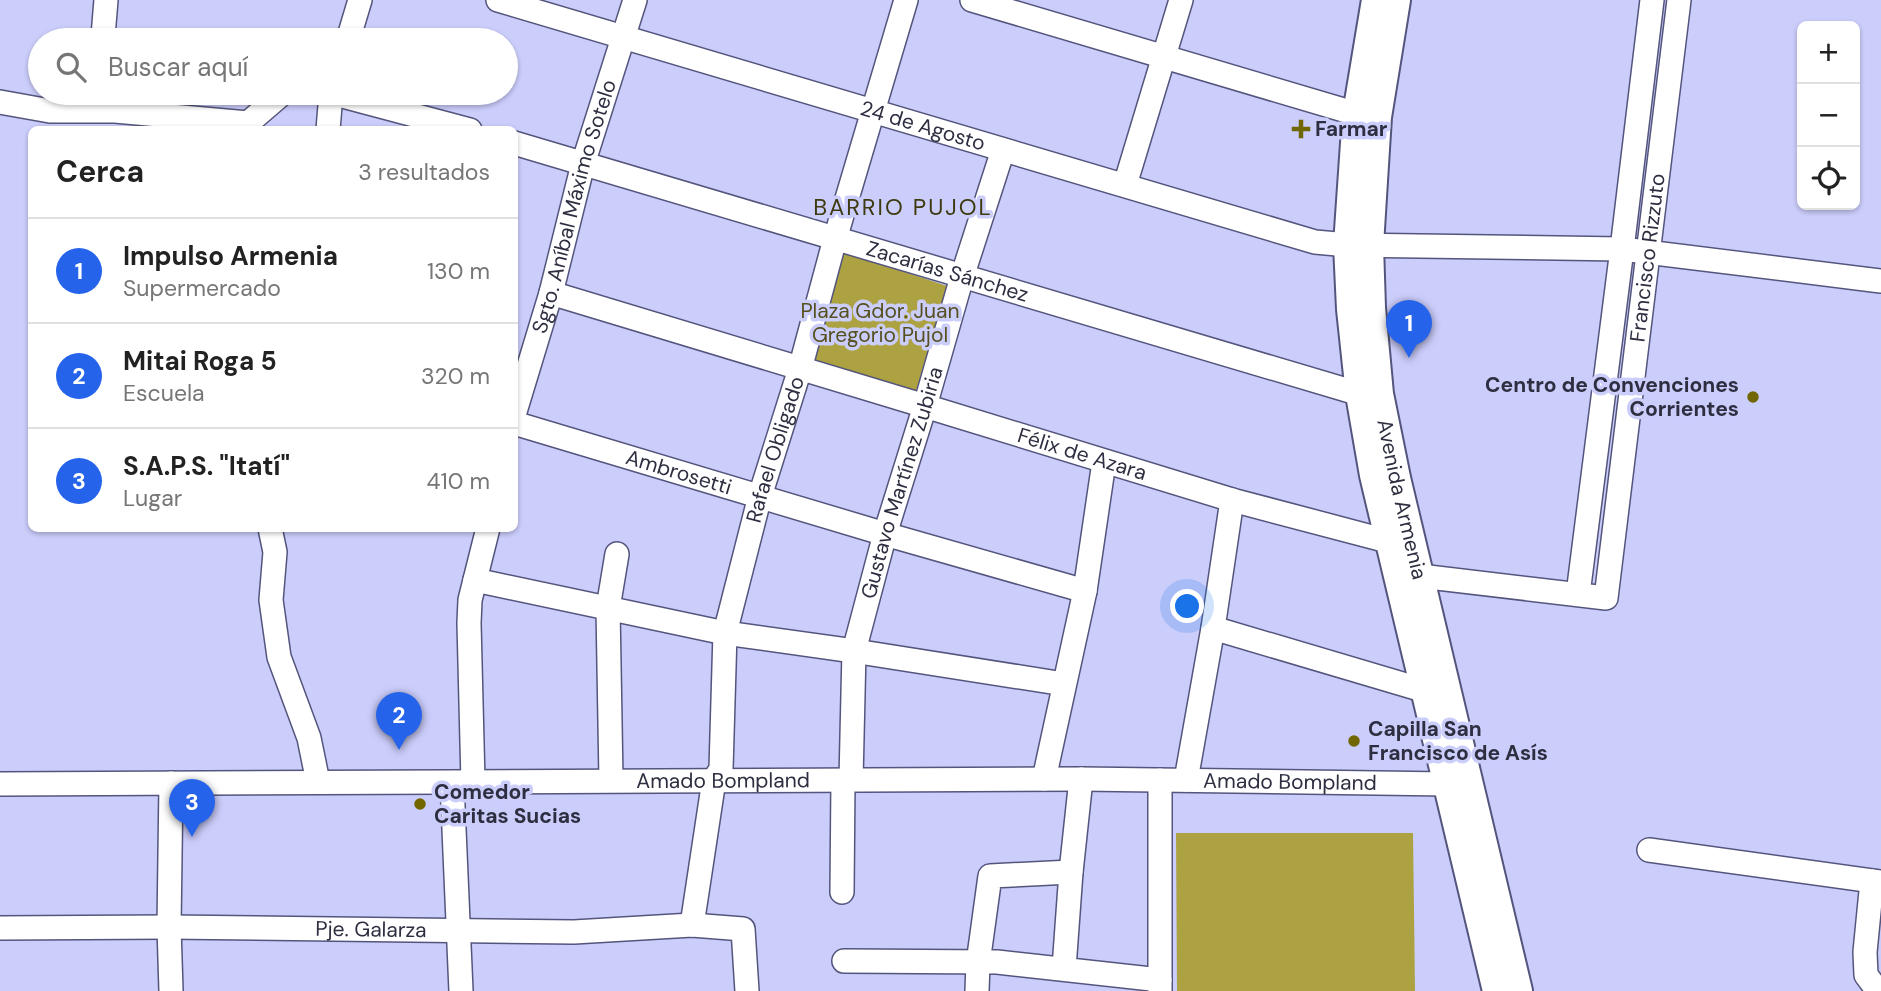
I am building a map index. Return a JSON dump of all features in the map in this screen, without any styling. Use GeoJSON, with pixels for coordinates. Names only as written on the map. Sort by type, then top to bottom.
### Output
{"type":"FeatureCollection","features":[{"type":"Feature","properties":{"kind":"main road","name":"Avenida Armenia"},"geometry":{"type":"LineString","coordinates":[[1376,0],[1359,245],[1371,308],[1369,394],[1374,475],[1391,542],[1436,688],[1458,781],[1518,991]]}},
{"type":"Feature","properties":{"kind":"main road","name":"Avenida Armenia"},"geometry":{"type":"LineString","coordinates":[[1367,116],[1396,0]]}},
{"type":"Feature","properties":{"kind":"main road","name":"Avenida Armenia"},"geometry":{"type":"LineString","coordinates":[[1369,394],[1396,478],[1420,576],[1436,688]]}},
{"type":"Feature","properties":{"kind":"main road","name":"Avenida Armenia"},"geometry":{"type":"LineString","coordinates":[[1458,781],[1497,991]]}},
{"type":"Feature","properties":{"kind":"street"},"geometry":{"type":"LineString","coordinates":[[104,28],[106,0]]}},
{"type":"Feature","properties":{"kind":"street"},"geometry":{"type":"LineString","coordinates":[[352,28],[360,0]]}},
{"type":"Feature","properties":{"kind":"street","name":"24 de Agosto"},"geometry":{"type":"LineString","coordinates":[[498,0],[1315,242],[1622,249],[1881,281]]}},
{"type":"Feature","properties":{"kind":"street","name":"Sgto. Aníbal Máximo Sotelo"},"geometry":{"type":"LineString","coordinates":[[518,402],[551,293],[583,164],[635,0]]}},
{"type":"Feature","properties":{"kind":"street","name":"Rafael Obligado"},"geometry":{"type":"LineString","coordinates":[[714,780],[721,769],[725,633],[760,496],[800,369],[835,239],[906,0]]}},
{"type":"Feature","properties":{"kind":"street"},"geometry":{"type":"LineString","coordinates":[[972,0],[1367,116]]}},
{"type":"Feature","properties":{"kind":"street"},"geometry":{"type":"LineString","coordinates":[[1125,185],[1181,0]]}},
{"type":"Feature","properties":{"kind":"street","name":"Francisco Rizzuto"},"geometry":{"type":"LineString","coordinates":[[1652,0],[1578,594],[1606,598],[1679,0]]}},
{"type":"Feature","properties":{"kind":"street"},"geometry":{"type":"LineString","coordinates":[[0,102],[52,120],[114,111],[248,123],[269,105]]}},
{"type":"Feature","properties":{"kind":"street"},"geometry":{"type":"LineString","coordinates":[[328,126],[330,105]]}},
{"type":"Feature","properties":{"kind":"street"},"geometry":{"type":"LineString","coordinates":[[375,105],[453,126]]}},
{"type":"Feature","properties":{"kind":"street","name":"Zacarías Sánchez"},"geometry":{"type":"LineString","coordinates":[[518,144],[962,277],[1369,394]]}},
{"type":"Feature","properties":{"kind":"street","name":"Gustavo Martínez Zubiria"},"geometry":{"type":"LineString","coordinates":[[842,892],[854,651],[885,534],[1003,150]]}},
{"type":"Feature","properties":{"kind":"street","name":"Félix de Azara"},"geometry":{"type":"LineString","coordinates":[[551,293],[1232,500],[1391,542]]}},
{"type":"Feature","properties":{"kind":"street","name":"Ambrosetti"},"geometry":{"type":"LineString","coordinates":[[518,424],[1085,591]]}},
{"type":"Feature","properties":{"kind":"street"},"geometry":{"type":"LineString","coordinates":[[1044,779],[1085,591],[1104,462]]}},
{"type":"Feature","properties":{"kind":"street"},"geometry":{"type":"LineString","coordinates":[[1186,780],[1232,500]]}},
{"type":"Feature","properties":{"kind":"street"},"geometry":{"type":"LineString","coordinates":[[271,532],[275,552],[271,600],[279,657],[309,738],[318,782]]}},
{"type":"Feature","properties":{"kind":"street"},"geometry":{"type":"LineString","coordinates":[[461,991],[458,930],[470,600],[487,532]]}},
{"type":"Feature","properties":{"kind":"street"},"geometry":{"type":"LineString","coordinates":[[1391,542],[1420,576],[1578,594]]}},
{"type":"Feature","properties":{"kind":"street"},"geometry":{"type":"LineString","coordinates":[[611,780],[608,608],[617,554]]}},
{"type":"Feature","properties":{"kind":"street"},"geometry":{"type":"LineString","coordinates":[[475,580],[725,633],[1064,684]]}},
{"type":"Feature","properties":{"kind":"street"},"geometry":{"type":"LineString","coordinates":[[1213,628],[1436,688]]}},
{"type":"Feature","properties":{"kind":"street","name":"Amado Bompland"},"geometry":{"type":"LineString","coordinates":[[0,784],[1044,779],[1458,781]]}},
{"type":"Feature","properties":{"kind":"street"},"geometry":{"type":"LineString","coordinates":[[1064,968],[1081,779]]}},
{"type":"Feature","properties":{"kind":"street"},"geometry":{"type":"LineString","coordinates":[[692,925],[714,780]]}},
{"type":"Feature","properties":{"kind":"street"},"geometry":{"type":"LineString","coordinates":[[844,961],[997,962],[1064,968],[1160,985],[1160,780]]}},
{"type":"Feature","properties":{"kind":"street"},"geometry":{"type":"LineString","coordinates":[[171,783],[171,991]]}},
{"type":"Feature","properties":{"kind":"street"},"geometry":{"type":"LineString","coordinates":[[1649,850],[1877,881],[1865,952],[1872,983]]}},
{"type":"Feature","properties":{"kind":"street"},"geometry":{"type":"LineString","coordinates":[[977,991],[978,963],[990,876],[1071,872]]}},
{"type":"Feature","properties":{"kind":"street","name":"Pje. Galarza"},"geometry":{"type":"LineString","coordinates":[[0,928],[169,927],[574,932],[692,925],[743,929],[747,991]]}},
{"type":"Feature","properties":{"kind":"green space","name":"Plaza Gdor. Juan Gregorio Pujol"},"geometry":{"type":"Polygon","coordinates":[[[844,252],[947,286],[916,391],[813,360],[844,252]]]}},
{"type":"Feature","properties":{"kind":"green space"},"geometry":{"type":"Polygon","coordinates":[[[1176,833],[1413,833],[1415,991],[1177,991],[1176,833]]]}},
{"type":"Feature","properties":{"kind":"place","name":"Farmar"},"geometry":{"type":"Point","coordinates":[1301,129]}},
{"type":"Feature","properties":{"kind":"place","name":"Impulso Armenia"},"geometry":{"type":"Point","coordinates":[1409,358]}},
{"type":"Feature","properties":{"kind":"place","name":"Centro de Convenciones Corrientes"},"geometry":{"type":"Point","coordinates":[1753,397]}},
{"type":"Feature","properties":{"kind":"place","name":"Capilla San Francisco de Asís"},"geometry":{"type":"Point","coordinates":[1354,741]}},
{"type":"Feature","properties":{"kind":"place","name":"Mitai Roga 5"},"geometry":{"type":"Point","coordinates":[399,750]}},
{"type":"Feature","properties":{"kind":"place","name":"Comedor Caritas Sucias"},"geometry":{"type":"Point","coordinates":[420,804]}},
{"type":"Feature","properties":{"kind":"place","name":"S.A.P.S. \"Itatí\""},"geometry":{"type":"Point","coordinates":[192,837]}},
{"type":"Feature","properties":{"kind":"district","name":"BARRIO PUJOL"},"geometry":{"type":"Point","coordinates":[903,207]}}]}
